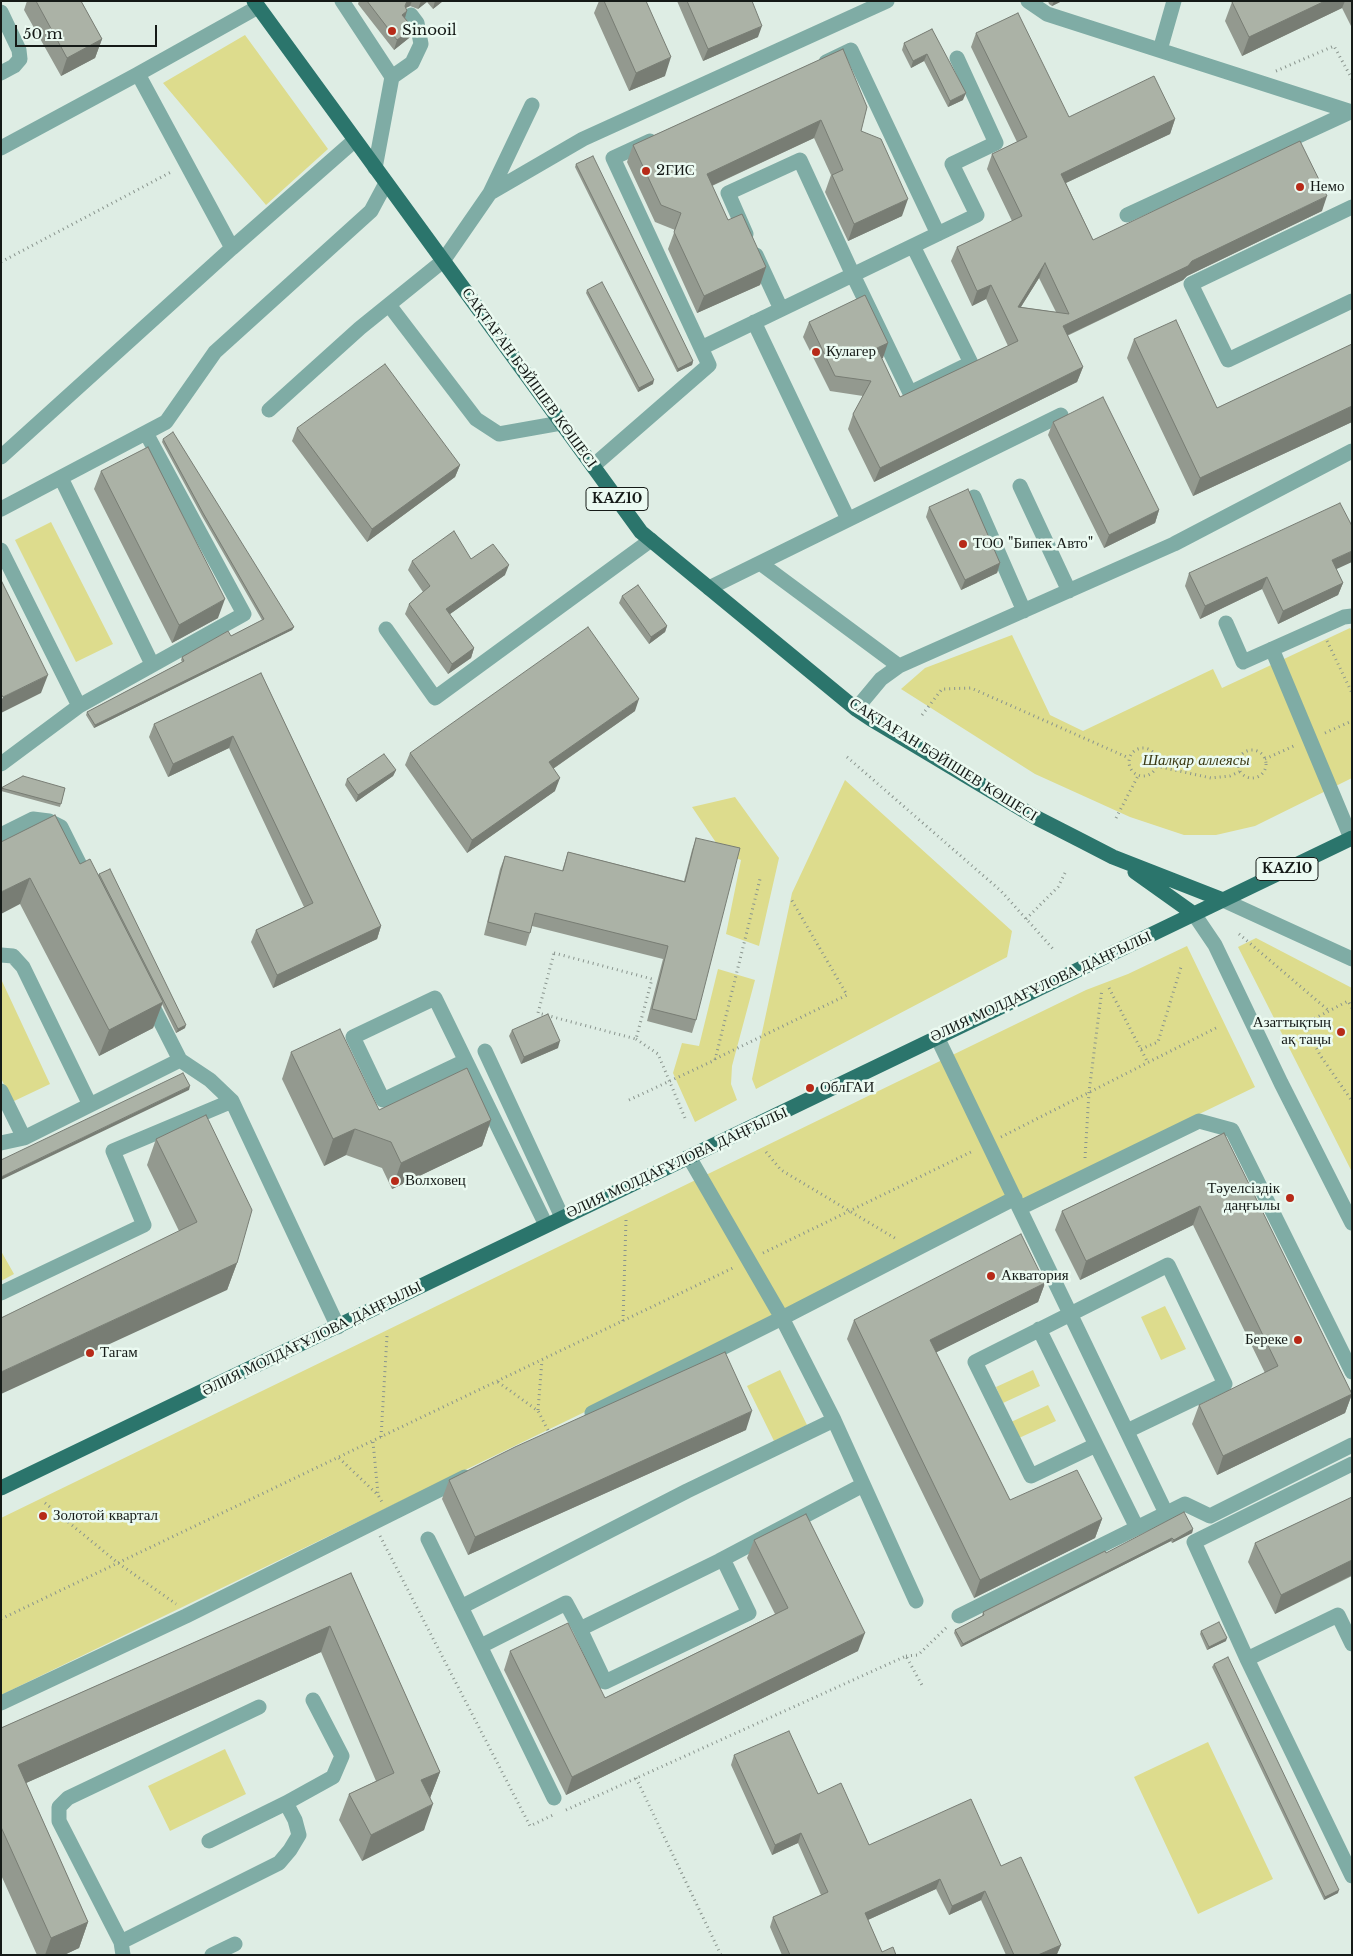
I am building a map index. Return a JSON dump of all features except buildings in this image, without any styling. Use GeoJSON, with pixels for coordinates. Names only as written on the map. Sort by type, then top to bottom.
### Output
{"type":"FeatureCollection","features":[{"type":"Feature","properties":{"kind":"main road","name":"САҚТАҒАН БӘЙІШЕВ КӨШЕСІ"},"geometry":{"type":"LineString","coordinates":[[256,4],[641,532],[856,709],[1035,817],[1113,857],[1223,900]]}},
{"type":"Feature","properties":{"kind":"main road","name":"ӘЛИЯ МОЛДАҒҰЛОВА ДАҢҒЫЛЫ"},"geometry":{"type":"LineString","coordinates":[[1,1488],[1351,838]]}},
{"type":"Feature","properties":{"kind":"main road","name":"САҚТАҒАН БӘЙІШЕВ КӨШЕСІ"},"geometry":{"type":"LineString","coordinates":[[1113,857],[1194,914]]}},
{"type":"Feature","properties":{"kind":"street"},"geometry":{"type":"LineString","coordinates":[[342,1],[392,77],[375,168]]}},
{"type":"Feature","properties":{"kind":"street"},"geometry":{"type":"LineString","coordinates":[[1028,1],[1047,14],[1351,112]]}},
{"type":"Feature","properties":{"kind":"street"},"geometry":{"type":"LineString","coordinates":[[1160,50],[1174,8],[1174,1]]}},
{"type":"Feature","properties":{"kind":"street"},"geometry":{"type":"LineString","coordinates":[[490,193],[583,139],[884,2]]}},
{"type":"Feature","properties":{"kind":"street"},"geometry":{"type":"LineString","coordinates":[[1,148],[138,74],[256,4]]}},
{"type":"Feature","properties":{"kind":"street"},"geometry":{"type":"LineString","coordinates":[[1,12],[19,50],[20,59],[14,66],[1,73]]}},
{"type":"Feature","properties":{"kind":"street"},"geometry":{"type":"LineString","coordinates":[[392,77],[412,63],[422,44],[417,23],[411,15]]}},
{"type":"Feature","properties":{"kind":"street"},"geometry":{"type":"LineString","coordinates":[[816,66],[851,50],[938,234]]}},
{"type":"Feature","properties":{"kind":"street"},"geometry":{"type":"LineString","coordinates":[[702,348],[977,215],[952,164],[996,143],[957,58]]}},
{"type":"Feature","properties":{"kind":"street"},"geometry":{"type":"LineString","coordinates":[[138,74],[232,248]]}},
{"type":"Feature","properties":{"kind":"street"},"geometry":{"type":"LineString","coordinates":[[268,410],[443,260],[490,193],[532,105]]}},
{"type":"Feature","properties":{"kind":"street"},"geometry":{"type":"LineString","coordinates":[[1127,215],[1351,112]]}},
{"type":"Feature","properties":{"kind":"street"},"geometry":{"type":"LineString","coordinates":[[593,466],[709,365],[613,158],[666,134]]}},
{"type":"Feature","properties":{"kind":"street"},"geometry":{"type":"LineString","coordinates":[[1,457],[354,140]]}},
{"type":"Feature","properties":{"kind":"street"},"geometry":{"type":"LineString","coordinates":[[781,310],[728,193],[800,160],[910,393],[971,364],[913,246]]}},
{"type":"Feature","properties":{"kind":"street"},"geometry":{"type":"LineString","coordinates":[[1,509],[166,422],[215,352],[371,211],[386,183]]}},
{"type":"Feature","properties":{"kind":"street"},"geometry":{"type":"LineString","coordinates":[[1352,207],[1191,284],[1228,360],[1352,301]]}},
{"type":"Feature","properties":{"kind":"street"},"geometry":{"type":"LineString","coordinates":[[389,305],[476,419],[498,434],[562,423]]}},
{"type":"Feature","properties":{"kind":"street"},"geometry":{"type":"LineString","coordinates":[[754,322],[848,519]]}},
{"type":"Feature","properties":{"kind":"street"},"geometry":{"type":"LineString","coordinates":[[709,588],[1061,415]]}},
{"type":"Feature","properties":{"kind":"street"},"geometry":{"type":"LineString","coordinates":[[1,764],[79,706],[244,614],[146,433]]}},
{"type":"Feature","properties":{"kind":"street"},"geometry":{"type":"LineString","coordinates":[[856,709],[881,679],[899,666],[1174,544],[1352,451]]}},
{"type":"Feature","properties":{"kind":"street"},"geometry":{"type":"LineString","coordinates":[[61,478],[152,664]]}},
{"type":"Feature","properties":{"kind":"street"},"geometry":{"type":"LineString","coordinates":[[1020,486],[1069,591]]}},
{"type":"Feature","properties":{"kind":"street"},"geometry":{"type":"LineString","coordinates":[[974,497],[1024,611]]}},
{"type":"Feature","properties":{"kind":"street"},"geometry":{"type":"LineString","coordinates":[[386,629],[435,698],[651,540]]}},
{"type":"Feature","properties":{"kind":"street"},"geometry":{"type":"LineString","coordinates":[[1,550],[79,706]]}},
{"type":"Feature","properties":{"kind":"street"},"geometry":{"type":"LineString","coordinates":[[760,563],[899,666]]}},
{"type":"Feature","properties":{"kind":"street"},"geometry":{"type":"LineString","coordinates":[[1226,623],[1243,662],[1320,627],[1344,617],[1352,616]]}},
{"type":"Feature","properties":{"kind":"street"},"geometry":{"type":"LineString","coordinates":[[1272,649],[1351,838]]}},
{"type":"Feature","properties":{"kind":"street"},"geometry":{"type":"LineString","coordinates":[[1,835],[33,819],[49,821],[61,827],[88,879]]}},
{"type":"Feature","properties":{"kind":"street"},"geometry":{"type":"LineString","coordinates":[[1223,900],[1352,959]]}},
{"type":"Feature","properties":{"kind":"street"},"geometry":{"type":"LineString","coordinates":[[1194,914],[1215,945],[1281,1083],[1352,1223]]}},
{"type":"Feature","properties":{"kind":"street"},"geometry":{"type":"LineString","coordinates":[[1,955],[14,956],[23,967],[90,1105]]}},
{"type":"Feature","properties":{"kind":"street"},"geometry":{"type":"LineString","coordinates":[[140,982],[180,1060],[210,1080],[232,1101],[338,1327]]}},
{"type":"Feature","properties":{"kind":"street"},"geometry":{"type":"LineString","coordinates":[[465,1061],[383,1100],[353,1036],[435,998],[546,1225]]}},
{"type":"Feature","properties":{"kind":"street"},"geometry":{"type":"LineString","coordinates":[[937,1037],[1166,1513]]}},
{"type":"Feature","properties":{"kind":"street"},"geometry":{"type":"LineString","coordinates":[[485,1051],[562,1218]]}},
{"type":"Feature","properties":{"kind":"street"},"geometry":{"type":"LineString","coordinates":[[1,1143],[24,1138],[180,1060]]}},
{"type":"Feature","properties":{"kind":"street"},"geometry":{"type":"LineString","coordinates":[[1,1091],[24,1138]]}},
{"type":"Feature","properties":{"kind":"street"},"geometry":{"type":"LineString","coordinates":[[1,1293],[144,1225],[113,1151],[232,1101]]}},
{"type":"Feature","properties":{"kind":"street"},"geometry":{"type":"LineString","coordinates":[[577,1420],[915,1250],[1018,1203],[1084,1177],[1199,1121],[1232,1130],[1352,1372]]}},
{"type":"Feature","properties":{"kind":"street"},"geometry":{"type":"LineString","coordinates":[[689,1156],[782,1318],[834,1420],[916,1601]]}},
{"type":"Feature","properties":{"kind":"street"},"geometry":{"type":"LineString","coordinates":[[1096,1445],[1031,1476],[975,1362],[1069,1313],[1168,1265],[1225,1384],[1127,1431]]}},
{"type":"Feature","properties":{"kind":"street"},"geometry":{"type":"LineString","coordinates":[[1039,1329],[1137,1528]]}},
{"type":"Feature","properties":{"kind":"street"},"geometry":{"type":"LineString","coordinates":[[461,1607],[688,1491],[834,1420]]}},
{"type":"Feature","properties":{"kind":"street"},"geometry":{"type":"LineString","coordinates":[[959,1616],[1184,1504],[1210,1516],[1352,1445]]}},
{"type":"Feature","properties":{"kind":"street"},"geometry":{"type":"LineString","coordinates":[[1352,1464],[1194,1542],[1247,1659],[1352,1876]]}},
{"type":"Feature","properties":{"kind":"street"},"geometry":{"type":"LineString","coordinates":[[1,1703],[190,1614],[474,1472]]}},
{"type":"Feature","properties":{"kind":"street"},"geometry":{"type":"LineString","coordinates":[[580,1629],[723,1559],[864,1486]]}},
{"type":"Feature","properties":{"kind":"street"},"geometry":{"type":"LineString","coordinates":[[428,1538],[554,1798]]}},
{"type":"Feature","properties":{"kind":"street"},"geometry":{"type":"LineString","coordinates":[[480,1646],[566,1603],[605,1682],[749,1613],[723,1559]]}},
{"type":"Feature","properties":{"kind":"street"},"geometry":{"type":"LineString","coordinates":[[1247,1659],[1338,1615],[1352,1644]]}},
{"type":"Feature","properties":{"kind":"street"},"geometry":{"type":"LineString","coordinates":[[210,1841],[333,1777],[342,1756],[313,1700]]}},
{"type":"Feature","properties":{"kind":"street"},"geometry":{"type":"LineString","coordinates":[[259,1707],[68,1798],[59,1807],[59,1821],[122,1948],[279,1863],[299,1835],[295,1820],[286,1803]]}},
{"type":"Feature","properties":{"kind":"street"},"geometry":{"type":"LineString","coordinates":[[212,1955],[235,1944]]}},
{"type":"Feature","properties":{"kind":"path"},"geometry":{"type":"LineString","coordinates":[[1274,71],[1334,46],[1352,79]]}},
{"type":"Feature","properties":{"kind":"path"},"geometry":{"type":"LineString","coordinates":[[1,262],[187,164]]}},
{"type":"Feature","properties":{"kind":"path"},"geometry":{"type":"LineString","coordinates":[[1320,627],[1352,693]]}},
{"type":"Feature","properties":{"kind":"path"},"geometry":{"type":"LineString","coordinates":[[922,714],[942,689],[971,688],[1129,758]]}},
{"type":"Feature","properties":{"kind":"path"},"geometry":{"type":"LineString","coordinates":[[1143,748],[1148,749],[1155,755],[1156,766],[1149,774],[1139,774],[1130,767],[1129,758],[1134,751],[1143,748]]}},
{"type":"Feature","properties":{"kind":"path"},"geometry":{"type":"LineString","coordinates":[[1257,751],[1264,757],[1266,762],[1265,770],[1259,776],[1250,778],[1241,771],[1239,761],[1244,753],[1257,751]]}},
{"type":"Feature","properties":{"kind":"path"},"geometry":{"type":"LineString","coordinates":[[847,757],[1002,891],[1055,951]]}},
{"type":"Feature","properties":{"kind":"path"},"geometry":{"type":"LineString","coordinates":[[1156,766],[1211,778],[1230,776],[1241,771]]}},
{"type":"Feature","properties":{"kind":"path"},"geometry":{"type":"LineString","coordinates":[[1116,818],[1139,774]]}},
{"type":"Feature","properties":{"kind":"path"},"geometry":{"type":"LineString","coordinates":[[1026,919],[1058,887],[1065,873]]}},
{"type":"Feature","properties":{"kind":"path"},"geometry":{"type":"LineString","coordinates":[[715,1060],[760,879]]}},
{"type":"Feature","properties":{"kind":"path"},"geometry":{"type":"LineString","coordinates":[[629,1100],[715,1060],[847,994],[791,899]]}},
{"type":"Feature","properties":{"kind":"path"},"geometry":{"type":"LineString","coordinates":[[1238,934],[1329,1011]]}},
{"type":"Feature","properties":{"kind":"path"},"geometry":{"type":"LineString","coordinates":[[636,1039],[652,979],[554,952],[538,1012],[636,1039],[658,1054],[685,1118]]}},
{"type":"Feature","properties":{"kind":"path"},"geometry":{"type":"LineString","coordinates":[[1141,1049],[1158,1042],[1181,967]]}},
{"type":"Feature","properties":{"kind":"path"},"geometry":{"type":"LineString","coordinates":[[1109,988],[1148,1063]]}},
{"type":"Feature","properties":{"kind":"path"},"geometry":{"type":"LineString","coordinates":[[1084,1177],[1089,1092],[1102,989]]}},
{"type":"Feature","properties":{"kind":"path"},"geometry":{"type":"LineString","coordinates":[[1352,1008],[1348,1001],[1304,1024],[1320,1055],[1352,1101]]}},
{"type":"Feature","properties":{"kind":"path"},"geometry":{"type":"LineString","coordinates":[[1,1620],[750,1260],[1216,1028]]}},
{"type":"Feature","properties":{"kind":"path"},"geometry":{"type":"LineString","coordinates":[[766,1152],[781,1170],[848,1212],[915,1250]]}},
{"type":"Feature","properties":{"kind":"path"},"geometry":{"type":"LineString","coordinates":[[623,1321],[626,1220]]}},
{"type":"Feature","properties":{"kind":"path"},"geometry":{"type":"LineString","coordinates":[[381,1438],[387,1336]]}},
{"type":"Feature","properties":{"kind":"path"},"geometry":{"type":"LineString","coordinates":[[538,1411],[542,1360]]}},
{"type":"Feature","properties":{"kind":"path"},"geometry":{"type":"LineString","coordinates":[[498,1382],[538,1411],[550,1434]]}},
{"type":"Feature","properties":{"kind":"path"},"geometry":{"type":"LineString","coordinates":[[373,1442],[378,1495]]}},
{"type":"Feature","properties":{"kind":"path"},"geometry":{"type":"LineString","coordinates":[[339,1458],[378,1495],[388,1514]]}},
{"type":"Feature","properties":{"kind":"path"},"geometry":{"type":"LineString","coordinates":[[45,1504],[118,1564],[190,1614]]}},
{"type":"Feature","properties":{"kind":"path"},"geometry":{"type":"LineString","coordinates":[[373,1522],[530,1826],[557,1814]]}},
{"type":"Feature","properties":{"kind":"path"},"geometry":{"type":"LineString","coordinates":[[566,1810],[906,1656],[918,1655],[959,1616]]}},
{"type":"Feature","properties":{"kind":"path"},"geometry":{"type":"LineString","coordinates":[[906,1656],[923,1687]]}},
{"type":"Feature","properties":{"kind":"path"},"geometry":{"type":"LineString","coordinates":[[636,1778],[721,1955]]}},
{"type":"Feature","properties":{"kind":"green space"},"geometry":{"type":"Polygon","coordinates":[[[245,35],[328,149],[266,205],[163,83],[245,35]]]}},
{"type":"Feature","properties":{"kind":"green space"},"geometry":{"type":"Polygon","coordinates":[[[51,522],[113,644],[76,662],[15,540],[51,522]]]}},
{"type":"Feature","properties":{"kind":"green space","name":"Шалқар аллеясы"},"geometry":{"type":"Polygon","coordinates":[[[1350,628],[1352,631],[1352,778],[1255,826],[1216,835],[1184,835],[1130,817],[1035,774],[901,689],[925,668],[1012,635],[1050,715],[1083,731],[1213,669],[1222,688],[1350,628]]]}},
{"type":"Feature","properties":{"kind":"green space"},"geometry":{"type":"Polygon","coordinates":[[[845,780],[1012,931],[1007,957],[756,1089],[752,1079],[792,893],[845,780]]]}},
{"type":"Feature","properties":{"kind":"green space"},"geometry":{"type":"Polygon","coordinates":[[[735,797],[779,858],[759,946],[726,934],[741,860],[723,853],[692,807],[735,797]]]}},
{"type":"Feature","properties":{"kind":"green space"},"geometry":{"type":"Polygon","coordinates":[[[1256,938],[1352,988],[1352,1172],[1238,947],[1256,938]]]}},
{"type":"Feature","properties":{"kind":"green space"},"geometry":{"type":"Polygon","coordinates":[[[1187,946],[1255,1087],[1,1695],[1,1518],[1086,990],[1128,974],[1187,946]]]}},
{"type":"Feature","properties":{"kind":"green space"},"geometry":{"type":"Polygon","coordinates":[[[718,969],[755,980],[732,1066],[731,1084],[737,1100],[695,1122],[673,1073],[682,1043],[699,1046],[718,969]]]}},
{"type":"Feature","properties":{"kind":"green space"},"geometry":{"type":"Polygon","coordinates":[[[1,979],[50,1084],[12,1102],[1,1078],[1,979]]]}},
{"type":"Feature","properties":{"kind":"green space"},"geometry":{"type":"Polygon","coordinates":[[[1,1251],[14,1274],[1,1281],[1,1251]]]}},
{"type":"Feature","properties":{"kind":"green space"},"geometry":{"type":"Polygon","coordinates":[[[1165,1306],[1186,1349],[1161,1360],[1141,1317],[1165,1306]]]}},
{"type":"Feature","properties":{"kind":"green space"},"geometry":{"type":"Polygon","coordinates":[[[780,1370],[807,1425],[774,1441],[747,1386],[780,1370]]]}},
{"type":"Feature","properties":{"kind":"green space"},"geometry":{"type":"Polygon","coordinates":[[[1033,1370],[1040,1386],[1003,1403],[996,1387],[1033,1370]]]}},
{"type":"Feature","properties":{"kind":"green space"},"geometry":{"type":"Polygon","coordinates":[[[1048,1405],[1056,1421],[1019,1438],[1011,1422],[1048,1405]]]}},
{"type":"Feature","properties":{"kind":"green space"},"geometry":{"type":"Polygon","coordinates":[[[1208,1742],[1273,1879],[1198,1914],[1134,1777],[1208,1742]]]}},
{"type":"Feature","properties":{"kind":"green space"},"geometry":{"type":"Polygon","coordinates":[[[225,1749],[246,1794],[170,1831],[148,1786],[225,1749]]]}},
{"type":"Feature","properties":{"kind":"place","name":"Sinooil"},"geometry":{"type":"Point","coordinates":[392,31]}},
{"type":"Feature","properties":{"kind":"place","name":"2ГИС"},"geometry":{"type":"Point","coordinates":[646,171]}},
{"type":"Feature","properties":{"kind":"place","name":"Немо"},"geometry":{"type":"Point","coordinates":[1300,187]}},
{"type":"Feature","properties":{"kind":"place","name":"Кулагер"},"geometry":{"type":"Point","coordinates":[816,352]}},
{"type":"Feature","properties":{"kind":"place","name":"ТОО \"Бипек Авто\""},"geometry":{"type":"Point","coordinates":[963,544]}},
{"type":"Feature","properties":{"kind":"place","name":"Азаттықтың ақ таңы"},"geometry":{"type":"Point","coordinates":[1341,1032]}},
{"type":"Feature","properties":{"kind":"place","name":"ОблГАИ"},"geometry":{"type":"Point","coordinates":[810,1088]}},
{"type":"Feature","properties":{"kind":"place","name":"Волховец"},"geometry":{"type":"Point","coordinates":[395,1181]}},
{"type":"Feature","properties":{"kind":"place","name":"Тәуелсіздік даңғылы"},"geometry":{"type":"Point","coordinates":[1290,1198]}},
{"type":"Feature","properties":{"kind":"place","name":"Акватория"},"geometry":{"type":"Point","coordinates":[991,1276]}},
{"type":"Feature","properties":{"kind":"place","name":"Береке"},"geometry":{"type":"Point","coordinates":[1298,1340]}},
{"type":"Feature","properties":{"kind":"place","name":"Тагам"},"geometry":{"type":"Point","coordinates":[90,1353]}},
{"type":"Feature","properties":{"kind":"place","name":"Золотой квартал"},"geometry":{"type":"Point","coordinates":[43,1516]}}]}
